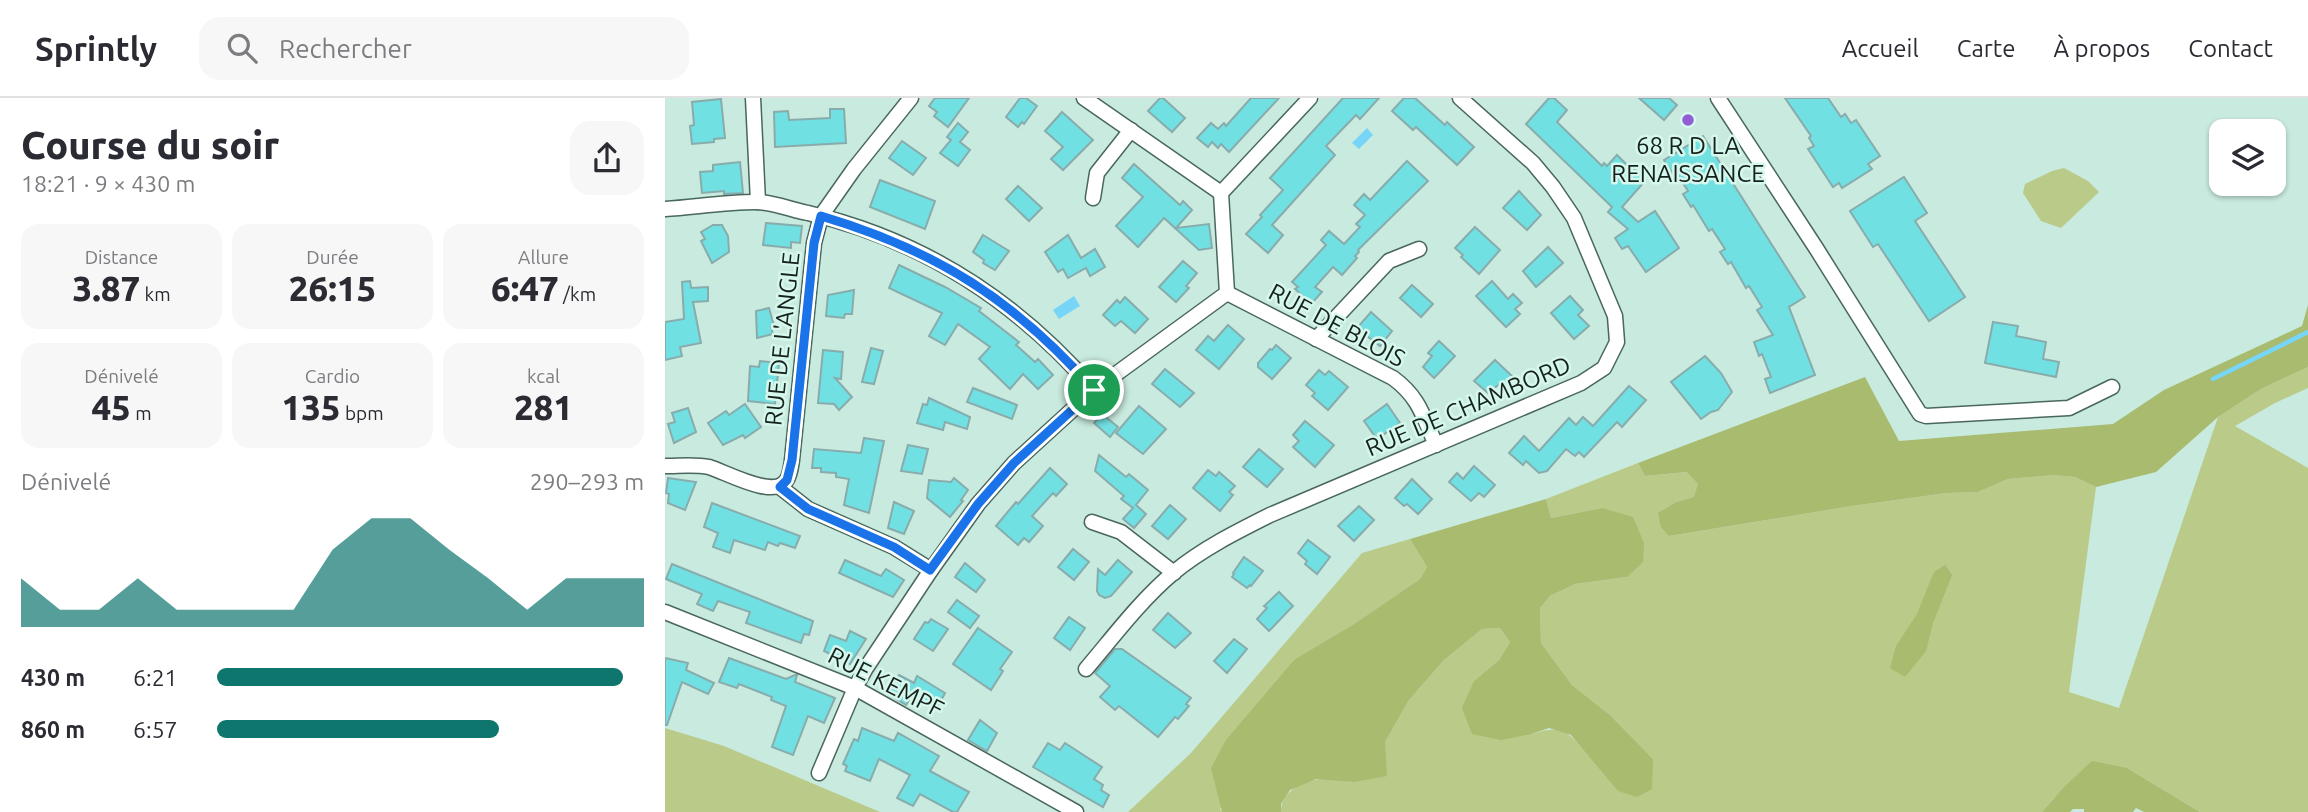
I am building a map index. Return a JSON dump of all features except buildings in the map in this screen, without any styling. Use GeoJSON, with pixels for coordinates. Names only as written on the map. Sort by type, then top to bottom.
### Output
{"type":"FeatureCollection","features":[{"type":"Feature","properties":{"kind":"street"},"geometry":{"type":"LineString","coordinates":[[753,98],[758,202]]}},
{"type":"Feature","properties":{"kind":"street","name":"RUE DE L'ANGLE"},"geometry":{"type":"LineString","coordinates":[[780,487],[787,480],[792,460],[814,243],[821,216],[854,169],[911,98]]}},
{"type":"Feature","properties":{"kind":"street"},"geometry":{"type":"LineString","coordinates":[[1084,98],[1221,193]]}},
{"type":"Feature","properties":{"kind":"street"},"geometry":{"type":"LineString","coordinates":[[820,773],[855,688],[930,570],[978,504],[1014,463],[1094,390],[1227,293],[1221,193],[1310,98]]}},
{"type":"Feature","properties":{"kind":"street","name":"RUE DE CHAMBORD"},"geometry":{"type":"LineString","coordinates":[[1086,669],[1139,607],[1174,573],[1230,535],[1581,383],[1604,368],[1617,342],[1615,316],[1574,218],[1533,163],[1460,98]]}},
{"type":"Feature","properties":{"kind":"street"},"geometry":{"type":"LineString","coordinates":[[1718,98],[1920,414],[1926,416],[2069,408],[2112,387]]}},
{"type":"Feature","properties":{"kind":"street"},"geometry":{"type":"LineString","coordinates":[[1093,198],[1097,173],[1131,130]]}},
{"type":"Feature","properties":{"kind":"street"},"geometry":{"type":"LineString","coordinates":[[665,209],[758,202],[821,216],[873,233],[928,256],[973,282],[1010,308],[1045,338],[1094,390]]}},
{"type":"Feature","properties":{"kind":"street"},"geometry":{"type":"LineString","coordinates":[[1316,339],[1389,261],[1419,249]]}},
{"type":"Feature","properties":{"kind":"street","name":"RUE DE BLOIS"},"geometry":{"type":"LineString","coordinates":[[1227,293],[1404,386],[1415,398],[1436,445]]}},
{"type":"Feature","properties":{"kind":"street"},"geometry":{"type":"LineString","coordinates":[[665,467],[708,467],[748,483],[769,488],[780,487],[808,509],[894,547],[930,570]]}},
{"type":"Feature","properties":{"kind":"street"},"geometry":{"type":"LineString","coordinates":[[1092,523],[1121,532],[1174,573]]}},
{"type":"Feature","properties":{"kind":"street","name":"RUE KEMPF"},"geometry":{"type":"LineString","coordinates":[[665,612],[855,688],[1076,812]]}},
{"type":"Feature","properties":{"kind":"green space"},"geometry":{"type":"Polygon","coordinates":[[[2064,168],[2088,181],[2099,192],[2061,228],[2041,221],[2023,193],[2025,184],[2064,168]]]}},
{"type":"Feature","properties":{"kind":"green space"},"geometry":{"type":"Polygon","coordinates":[[[2308,305],[2308,367],[2261,389],[2218,417],[2156,472],[2096,487],[2075,477],[2054,475],[2008,479],[1978,492],[1947,493],[1852,506],[1669,536],[1661,527],[1658,513],[1677,502],[1694,497],[1698,484],[1687,472],[1645,476],[1638,463],[1865,377],[1899,441],[2113,424],[2164,390],[2302,326],[2308,305]]]}},
{"type":"Feature","properties":{"kind":"green space"},"geometry":{"type":"Polygon","coordinates":[[[2308,367],[2308,388],[2235,426],[2308,468],[2308,812],[2200,812],[2127,768],[2063,788],[2042,812],[1281,812],[1287,795],[1302,784],[1324,779],[1354,782],[1385,742],[1409,700],[1444,660],[1482,629],[1500,628],[1510,642],[1499,660],[1474,681],[1531,734],[1559,730],[1571,737],[1591,758],[1653,759],[1610,715],[1572,685],[1541,643],[1540,608],[1550,596],[1575,584],[1627,577],[1602,508],[1551,518],[1546,499],[1638,463],[1645,476],[1688,472],[1698,484],[1695,497],[1677,502],[1669,536],[1852,506],[1947,493],[1978,492],[2008,479],[2054,475],[2075,477],[2096,487],[2069,692],[2119,708],[2218,417],[2261,389],[2308,367]]]}},
{"type":"Feature","properties":{"kind":"green space"},"geometry":{"type":"Polygon","coordinates":[[[1546,499],[1551,518],[1602,508],[1633,517],[1644,543],[1643,562],[1627,577],[1575,584],[1550,596],[1540,608],[1541,643],[1572,685],[1610,715],[1653,759],[1652,789],[1637,797],[1618,791],[1571,735],[1549,728],[1501,740],[1472,734],[1462,708],[1474,681],[1499,660],[1510,642],[1500,628],[1482,629],[1444,660],[1409,700],[1385,742],[1387,776],[1354,782],[1316,779],[1290,790],[1281,804],[1281,812],[1222,812],[1211,768],[1226,740],[1295,659],[1354,624],[1420,579],[1427,567],[1410,539],[1546,499]]]}},
{"type":"Feature","properties":{"kind":"green space"},"geometry":{"type":"Polygon","coordinates":[[[1410,539],[1427,567],[1420,579],[1354,624],[1295,659],[1220,809],[1222,812],[1128,812],[1191,753],[1362,553],[1410,539]]]}},
{"type":"Feature","properties":{"kind":"green space"},"geometry":{"type":"Polygon","coordinates":[[[1945,565],[1952,575],[1933,623],[1926,651],[1905,677],[1890,668],[1896,646],[1917,614],[1934,572],[1945,565]]]}},
{"type":"Feature","properties":{"kind":"green space"},"geometry":{"type":"Polygon","coordinates":[[[665,728],[724,746],[880,812],[665,812],[665,728]]]}},
{"type":"Feature","properties":{"kind":"green space"},"geometry":{"type":"Polygon","coordinates":[[[2092,761],[2127,768],[2200,812],[2144,812],[2136,808],[2133,812],[2084,812],[2084,809],[2073,809],[2070,812],[2042,812],[2092,761]]]}},
{"type":"Feature","properties":{"kind":"water"},"geometry":{"type":"Polygon","coordinates":[[[1367,128],[1373,135],[1359,149],[1352,143],[1367,128]]]}},
{"type":"Feature","properties":{"kind":"water"},"geometry":{"type":"Polygon","coordinates":[[[1074,296],[1080,306],[1059,319],[1053,310],[1074,296]]]}},
{"type":"Feature","properties":{"kind":"waterway"},"geometry":{"type":"LineString","coordinates":[[2213,379],[2308,332]]}},
{"type":"Feature","properties":{"kind":"place","name":"68 R D LA RENAISSANCE"},"geometry":{"type":"Point","coordinates":[1688,120]}},
{"type":"Feature","properties":{"kind":"route"},"geometry":{"type":"LineString","coordinates":[[821,216],[883,236],[928,256],[973,282],[1010,308],[1045,338],[1094,390],[1014,463],[978,504],[930,570],[894,547],[808,509],[780,487],[787,480],[792,460],[814,243],[821,216]]}}]}
